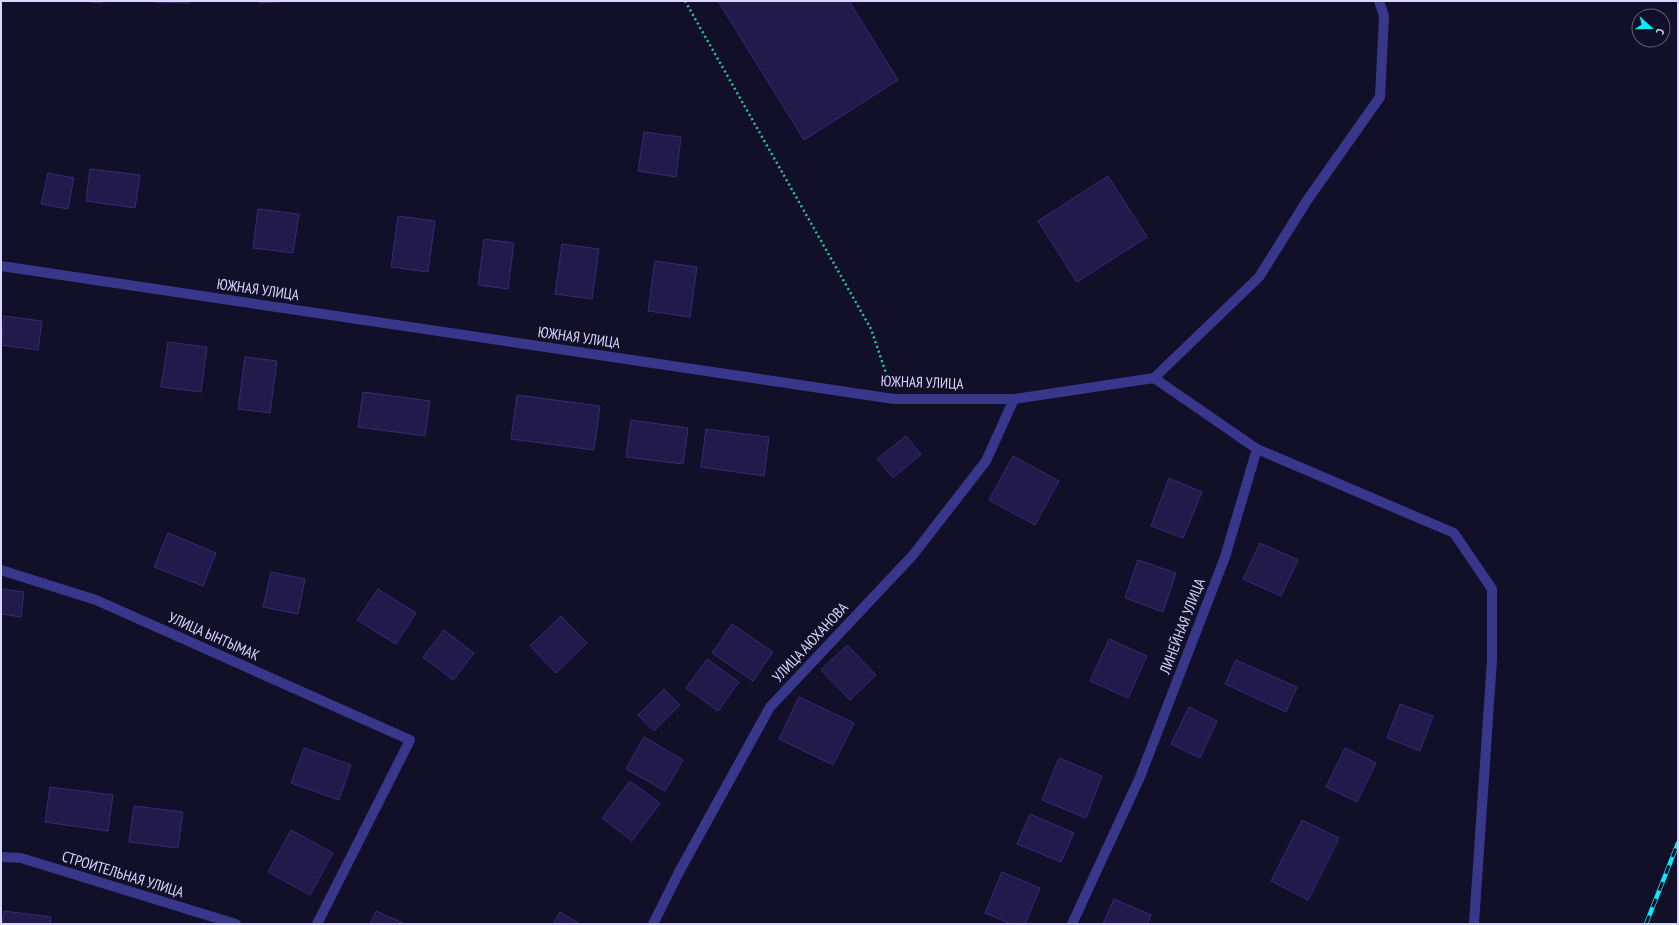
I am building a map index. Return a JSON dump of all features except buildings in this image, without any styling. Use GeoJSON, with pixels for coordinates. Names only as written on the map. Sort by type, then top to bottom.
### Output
{"type":"FeatureCollection","features":[{"type":"Feature","properties":{"kind":"street"},"geometry":{"type":"LineString","coordinates":[[1379,1],[1384,16],[1380,97],[1308,199],[1259,276],[1154,378],[1257,449],[1454,533],[1492,589],[1492,660],[1474,924]]}},
{"type":"Feature","properties":{"kind":"street","name":"ЮЖНАЯ УЛИЦА"},"geometry":{"type":"LineString","coordinates":[[1,266],[894,399],[1014,399],[1154,378]]}},
{"type":"Feature","properties":{"kind":"street","name":"УЛИЦА АЮХАНОВА"},"geometry":{"type":"LineString","coordinates":[[654,924],[679,872],[770,707],[913,555],[986,460],[1014,399]]}},
{"type":"Feature","properties":{"kind":"street","name":"ЛИНЕЙНАЯ УЛИЦА"},"geometry":{"type":"LineString","coordinates":[[1072,924],[1140,778],[1225,557],[1257,449]]}},
{"type":"Feature","properties":{"kind":"street","name":"УЛИЦА ЫНТЫМАК"},"geometry":{"type":"LineString","coordinates":[[1,570],[96,600],[410,740],[317,924]]}},
{"type":"Feature","properties":{"kind":"street","name":"СТРОИТЕЛЬНАЯ УЛИЦА"},"geometry":{"type":"LineString","coordinates":[[1,857],[21,858],[236,924]]}},
{"type":"Feature","properties":{"kind":"path"},"geometry":{"type":"LineString","coordinates":[[685,1],[871,329],[894,399]]}},
{"type":"Feature","properties":{"kind":"railway"},"geometry":{"type":"LineString","coordinates":[[1646,924],[1678,843]]}}]}
